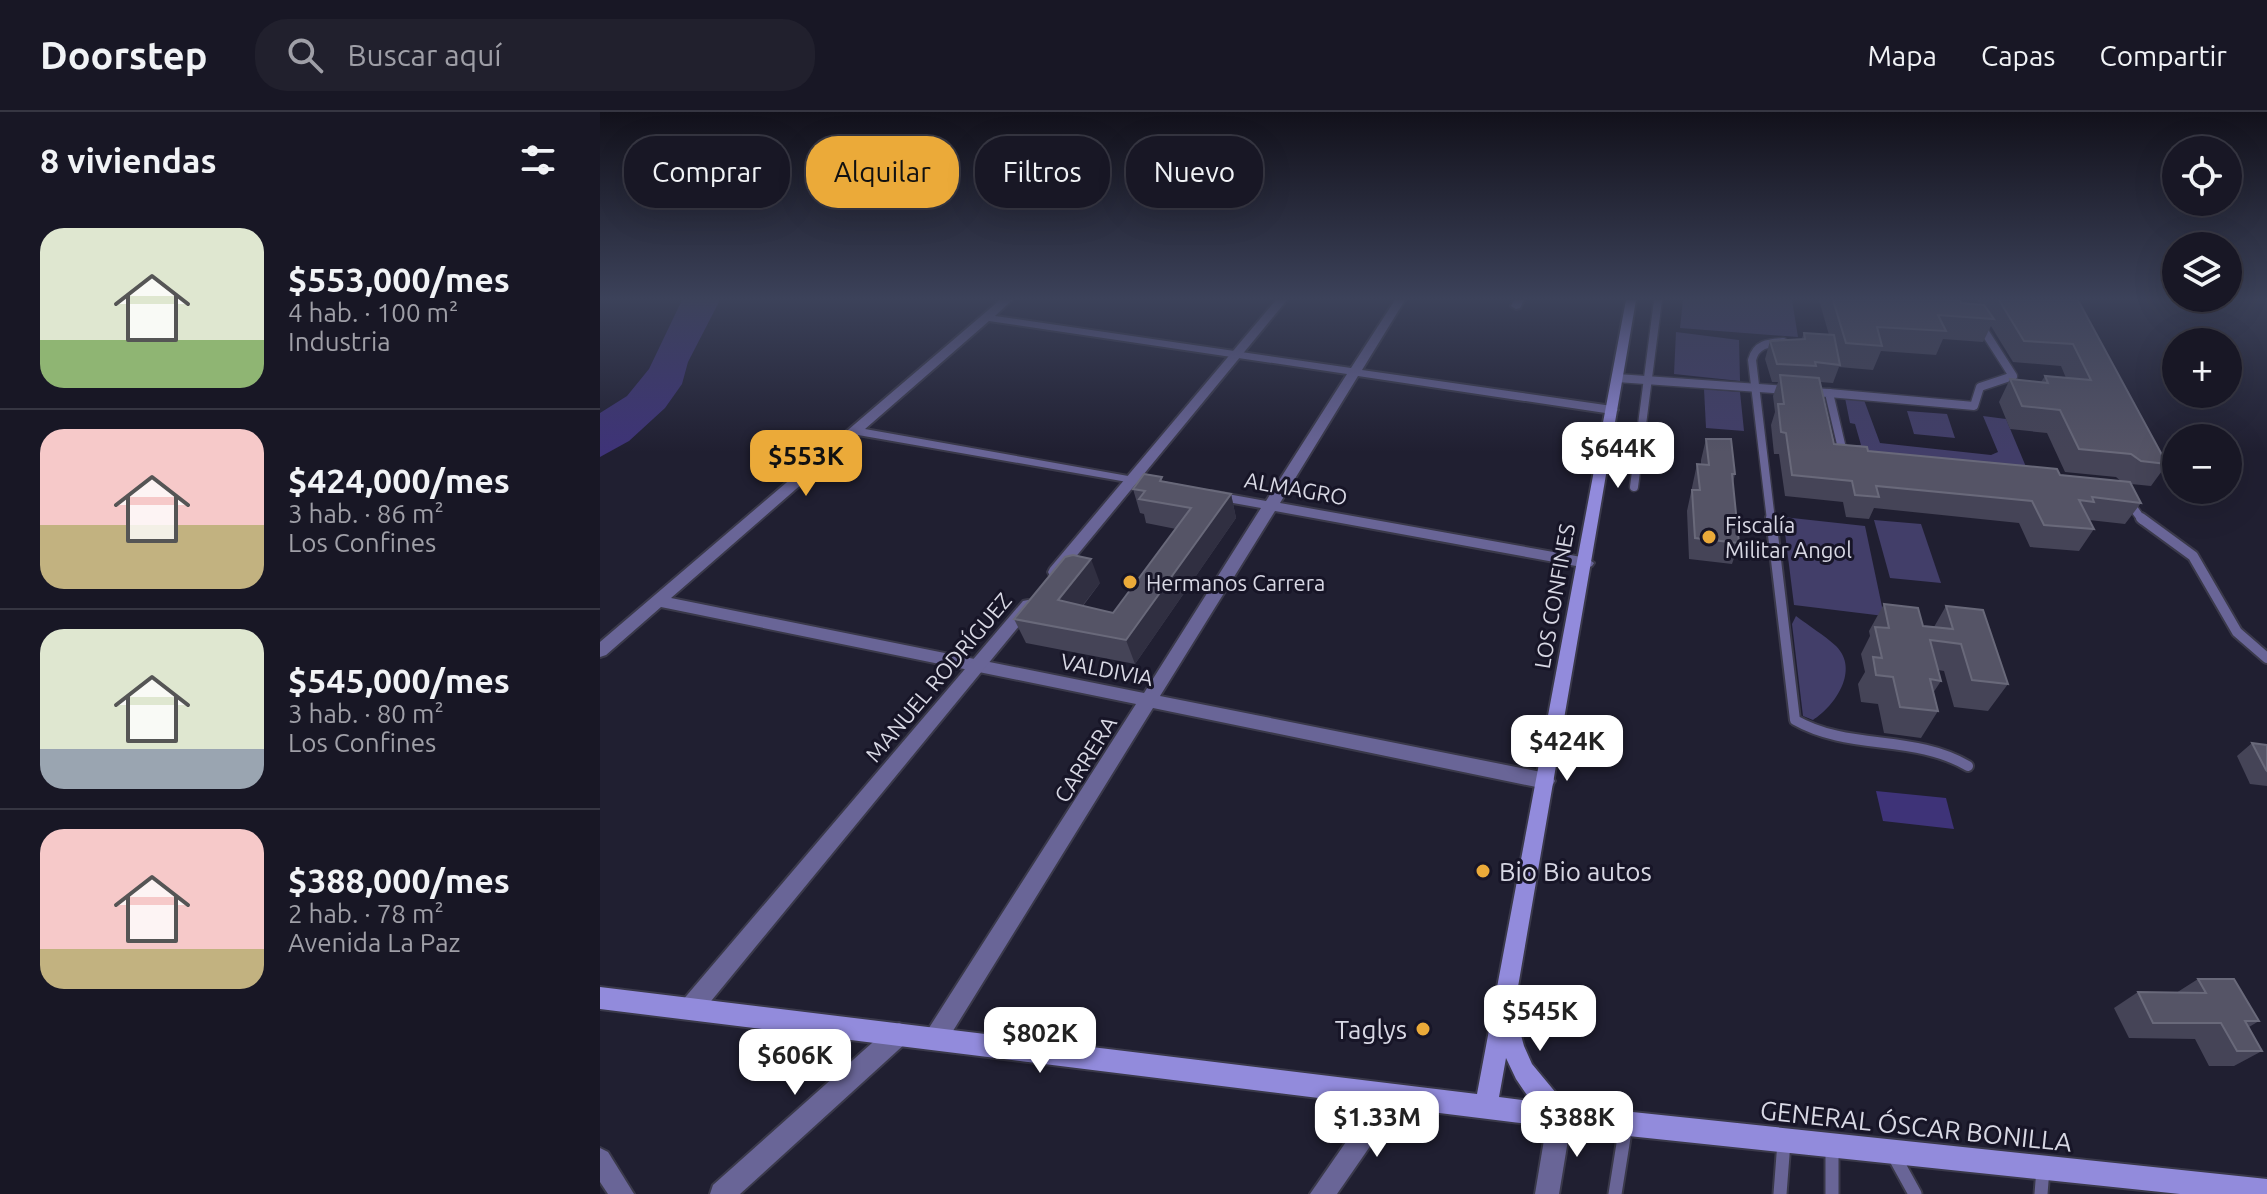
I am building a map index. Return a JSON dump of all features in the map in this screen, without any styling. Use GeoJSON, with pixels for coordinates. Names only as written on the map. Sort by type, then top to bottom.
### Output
{"type":"FeatureCollection","features":[{"type":"Feature","properties":{"kind":"main road","name":"LOS CONFINES"},"geometry":{"type":"LineString","coordinates":[[1486,1107],[1587,563],[1622,350]]}},
{"type":"Feature","properties":{"kind":"main road","name":"LOS CONFINES"},"geometry":{"type":"LineString","coordinates":[[1507,995],[1508,1027],[1517,1059],[1535,1090],[1560,1116]]}},
{"type":"Feature","properties":{"kind":"main road","name":"GENERAL ÓSCAR BONILLA"},"geometry":{"type":"LineString","coordinates":[[600,998],[1560,1116],[2267,1191]]}},
{"type":"Feature","properties":{"kind":"street"},"geometry":{"type":"LineString","coordinates":[[600,651],[949,350]]}},
{"type":"Feature","properties":{"kind":"street"},"geometry":{"type":"LineString","coordinates":[[1213,350],[1612,410]]}},
{"type":"Feature","properties":{"kind":"street","name":"MANUEL RODRÍGUEZ"},"geometry":{"type":"LineString","coordinates":[[690,1009],[1240,350]]}},
{"type":"Feature","properties":{"kind":"street","name":"CARRERA"},"geometry":{"type":"LineString","coordinates":[[935,1039],[1369,350]]}},
{"type":"Feature","properties":{"kind":"street"},"geometry":{"type":"LineString","coordinates":[[855,431],[1161,486]]}},
{"type":"Feature","properties":{"kind":"street","name":"ALMAGRO"},"geometry":{"type":"LineString","coordinates":[[1191,491],[1587,563]]}},
{"type":"Feature","properties":{"kind":"street","name":"VALDIVIA"},"geometry":{"type":"LineString","coordinates":[[658,601],[1546,781]]}},
{"type":"Feature","properties":{"kind":"street"},"geometry":{"type":"LineString","coordinates":[[722,1194],[899,1034]]}},
{"type":"Feature","properties":{"kind":"street"},"geometry":{"type":"LineString","coordinates":[[1322,1194],[1392,1095]]}},
{"type":"Feature","properties":{"kind":"street"},"geometry":{"type":"LineString","coordinates":[[1547,1194],[1560,1116]]}},
{"type":"Feature","properties":{"kind":"street"},"geometry":{"type":"LineString","coordinates":[[600,1160],[622,1194]]}},
{"type":"Feature","properties":{"kind":"lane"},"geometry":{"type":"LineString","coordinates":[[1634,487],[1652,350]]}},
{"type":"Feature","properties":{"kind":"lane"},"geometry":{"type":"LineString","coordinates":[[1756,350],[1754,388],[1795,720],[1805,728],[1831,734],[1939,749],[1968,766]]}},
{"type":"Feature","properties":{"kind":"lane"},"geometry":{"type":"LineString","coordinates":[[1617,378],[1649,378],[1974,406],[1980,387],[2013,376],[1996,350]]}},
{"type":"Feature","properties":{"kind":"lane"},"geometry":{"type":"LineString","coordinates":[[1829,393],[1844,460],[1860,462]]}},
{"type":"Feature","properties":{"kind":"lane"},"geometry":{"type":"LineString","coordinates":[[2121,489],[2146,525],[2193,556],[2237,632],[2267,658]]}},
{"type":"Feature","properties":{"kind":"lane"},"geometry":{"type":"LineString","coordinates":[[1615,1194],[1626,1123]]}},
{"type":"Feature","properties":{"kind":"lane"},"geometry":{"type":"LineString","coordinates":[[1780,1194],[1784,1140]]}},
{"type":"Feature","properties":{"kind":"lane"},"geometry":{"type":"LineString","coordinates":[[1831,1145],[1832,1194]]}},
{"type":"Feature","properties":{"kind":"lane"},"geometry":{"type":"LineString","coordinates":[[1892,1151],[1915,1194]]}},
{"type":"Feature","properties":{"kind":"lane"},"geometry":{"type":"LineString","coordinates":[[2041,1194],[2043,1167]]}},
{"type":"Feature","properties":{"kind":"shaded area"},"geometry":{"type":"Polygon","coordinates":[[[658,350],[694,350],[682,384],[665,408],[629,441],[600,457],[600,413],[627,396],[649,369],[658,350]]]}},
{"type":"Feature","properties":{"kind":"shaded area"},"geometry":{"type":"Polygon","coordinates":[[[1675,350],[1739,350],[1740,381],[1674,374],[1675,350]]]}},
{"type":"Feature","properties":{"kind":"shaded area"},"geometry":{"type":"Polygon","coordinates":[[[1704,389],[1740,392],[1744,431],[1706,428],[1704,389]]]}},
{"type":"Feature","properties":{"kind":"shaded area"},"geometry":{"type":"Polygon","coordinates":[[[1845,398],[1864,400],[1880,443],[1991,455],[1998,452],[1983,416],[2006,419],[2029,474],[1857,456],[1856,445],[1861,445],[1855,424],[1850,423],[1845,398]]]}},
{"type":"Feature","properties":{"kind":"shaded area"},"geometry":{"type":"Polygon","coordinates":[[[1907,411],[1947,414],[1955,438],[1914,434],[1907,411]]]}},
{"type":"Feature","properties":{"kind":"shaded area"},"geometry":{"type":"Polygon","coordinates":[[[1783,517],[1865,526],[1884,616],[1794,605],[1783,517]]]}},
{"type":"Feature","properties":{"kind":"shaded area"},"geometry":{"type":"Polygon","coordinates":[[[1874,520],[1921,524],[1941,583],[1890,578],[1874,520]]]}},
{"type":"Feature","properties":{"kind":"shaded area"},"geometry":{"type":"Polygon","coordinates":[[[1796,616],[1836,646],[1846,666],[1842,687],[1836,697],[1813,720],[1803,716],[1792,624],[1796,616]]]}},
{"type":"Feature","properties":{"kind":"shaded area"},"geometry":{"type":"Polygon","coordinates":[[[1876,791],[1946,798],[1954,829],[1883,821],[1876,791]]]}},
{"type":"Feature","properties":{"kind":"building"},"geometry":{"type":"Polygon","coordinates":[[[1773,350],[1837,350],[1840,365],[1815,362],[1816,366],[1777,364],[1773,350]]]}},
{"type":"Feature","properties":{"kind":"building"},"geometry":{"type":"Polygon","coordinates":[[[2076,350],[2105,350],[2162,455],[2162,463],[2141,461],[2131,454],[2079,449],[2060,410],[2022,406],[2010,379],[2048,383],[2045,376],[2091,380],[2076,350]]]}},
{"type":"Feature","properties":{"kind":"building"},"geometry":{"type":"Polygon","coordinates":[[[1780,375],[1819,378],[1834,444],[1867,447],[1868,451],[2057,469],[2060,475],[2130,482],[2141,503],[2092,497],[2094,502],[2079,500],[2094,529],[2044,525],[2032,501],[1876,486],[1879,497],[1855,495],[1852,481],[1792,475],[1786,433],[1781,432],[1778,404],[1784,404],[1780,375]]]}},
{"type":"Feature","properties":{"kind":"building"},"geometry":{"type":"Polygon","coordinates":[[[1706,439],[1731,439],[1739,543],[1695,538],[1692,490],[1700,490],[1697,464],[1709,465],[1706,439]]]}},
{"type":"Feature","properties":{"kind":"building"},"geometry":{"type":"Polygon","coordinates":[[[1144,474],[1162,477],[1160,481],[1231,494],[1126,640],[1014,619],[1065,557],[1073,555],[1091,559],[1058,600],[1113,613],[1191,508],[1139,499],[1145,491],[1133,489],[1144,474]]]}},
{"type":"Feature","properties":{"kind":"building"},"geometry":{"type":"Polygon","coordinates":[[[1884,604],[1918,608],[1923,626],[1953,629],[1946,606],[1983,610],[2008,684],[1972,680],[1961,644],[1930,640],[1941,681],[1930,679],[1938,711],[1900,707],[1893,677],[1876,675],[1873,657],[1882,658],[1875,627],[1889,628],[1884,604]]]}},
{"type":"Feature","properties":{"kind":"building"},"geometry":{"type":"Polygon","coordinates":[[[2252,743],[2267,745],[2267,771],[2266,770],[2252,743]]]}},
{"type":"Feature","properties":{"kind":"building"},"geometry":{"type":"Polygon","coordinates":[[[2198,979],[2234,979],[2259,1021],[2245,1021],[2262,1051],[2237,1051],[2221,1023],[2153,1023],[2138,992],[2206,993],[2198,979]]]}},
{"type":"Feature","properties":{"kind":"place","name":"Fiscalía Militar Angol"},"geometry":{"type":"Point","coordinates":[1709,537]}},
{"type":"Feature","properties":{"kind":"place","name":"Hermanos Carrera"},"geometry":{"type":"Point","coordinates":[1130,582]}},
{"type":"Feature","properties":{"kind":"place","name":"Bio Bio autos"},"geometry":{"type":"Point","coordinates":[1483,871]}},
{"type":"Feature","properties":{"kind":"place","name":"Taglys"},"geometry":{"type":"Point","coordinates":[1423,1029]}}]}
